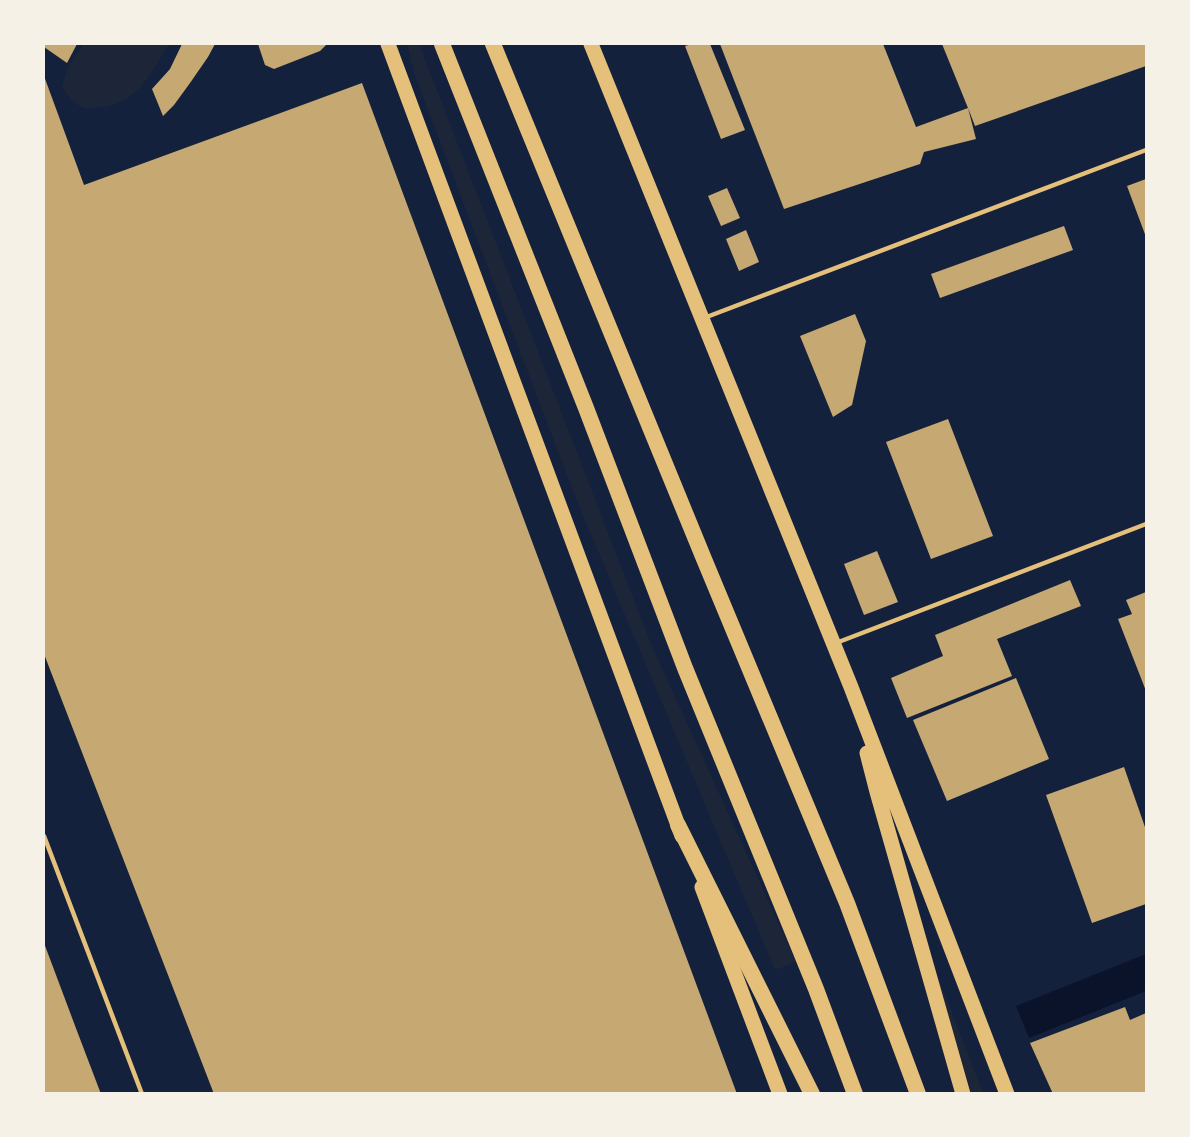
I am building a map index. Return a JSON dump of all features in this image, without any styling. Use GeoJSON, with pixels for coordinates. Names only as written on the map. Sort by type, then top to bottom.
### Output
{"type":"FeatureCollection","features":[{"type":"Feature","properties":{"kind":"highway"},"geometry":{"type":"LineString","coordinates":[[442,44],[586,408],[685,668],[816,989],[855,1094]]}},
{"type":"Feature","properties":{"kind":"highway"},"geometry":{"type":"LineString","coordinates":[[493,44],[847,903],[918,1094]]}},
{"type":"Feature","properties":{"kind":"highway"},"geometry":{"type":"LineString","coordinates":[[678,825],[812,1094]]}},
{"type":"Feature","properties":{"kind":"main road"},"geometry":{"type":"LineString","coordinates":[[387,44],[780,1094]]}},
{"type":"Feature","properties":{"kind":"main road"},"geometry":{"type":"LineString","coordinates":[[580,44],[618,111]]}},
{"type":"Feature","properties":{"kind":"main road"},"geometry":{"type":"LineString","coordinates":[[591,44],[851,687],[1007,1094]]}},
{"type":"Feature","properties":{"kind":"main road"},"geometry":{"type":"LineString","coordinates":[[599,44],[618,111]]}},
{"type":"Feature","properties":{"kind":"main road"},"geometry":{"type":"LineString","coordinates":[[851,687],[877,792],[963,1094]]}},
{"type":"Feature","properties":{"kind":"lane"},"geometry":{"type":"LineString","coordinates":[[702,319],[1146,150]]}},
{"type":"Feature","properties":{"kind":"lane"},"geometry":{"type":"LineString","coordinates":[[833,644],[1146,525]]}},
{"type":"Feature","properties":{"kind":"lane"},"geometry":{"type":"LineString","coordinates":[[44,836],[142,1094]]}},
{"type":"Feature","properties":{"kind":"shaded area"},"geometry":{"type":"Polygon","coordinates":[[[83,44],[169,44],[149,76],[134,94],[113,105],[89,108],[76,103],[62,87],[67,69],[83,44]]]}},
{"type":"Feature","properties":{"kind":"shaded area"},"geometry":{"type":"Polygon","coordinates":[[[407,44],[419,44],[651,644],[796,962],[775,970],[578,504],[414,73],[407,44]]]}},
{"type":"Feature","properties":{"kind":"shaded area"},"geometry":{"type":"Polygon","coordinates":[[[1146,954],[1146,991],[1029,1038],[1016,1006],[1146,954]]]}},
{"type":"Feature","properties":{"kind":"shaded area"},"geometry":{"type":"Polygon","coordinates":[[[937,974],[983,1093],[971,1093],[937,974]]]}},
{"type":"Feature","properties":{"kind":"building"},"geometry":{"type":"Polygon","coordinates":[[[44,44],[77,44],[67,63],[44,47],[44,44]]]}},
{"type":"Feature","properties":{"kind":"building"},"geometry":{"type":"Polygon","coordinates":[[[182,44],[215,44],[190,83],[163,116],[152,89],[170,69],[182,44]]]}},
{"type":"Feature","properties":{"kind":"building"},"geometry":{"type":"Polygon","coordinates":[[[258,44],[327,44],[320,51],[274,69],[265,65],[258,44]]]}},
{"type":"Feature","properties":{"kind":"building"},"geometry":{"type":"Polygon","coordinates":[[[710,44],[745,130],[721,139],[685,46],[710,44]]]}},
{"type":"Feature","properties":{"kind":"building"},"geometry":{"type":"Polygon","coordinates":[[[720,44],[883,44],[916,127],[968,108],[976,139],[924,152],[920,164],[784,209],[720,44]]]}},
{"type":"Feature","properties":{"kind":"building"},"geometry":{"type":"Polygon","coordinates":[[[942,44],[1146,44],[1146,66],[975,126],[942,44]]]}},
{"type":"Feature","properties":{"kind":"building"},"geometry":{"type":"Polygon","coordinates":[[[44,76],[84,185],[362,83],[737,1094],[214,1094],[44,654],[44,76]]]}},
{"type":"Feature","properties":{"kind":"building"},"geometry":{"type":"Polygon","coordinates":[[[1146,179],[1146,237],[1127,186],[1146,179]]]}},
{"type":"Feature","properties":{"kind":"building"},"geometry":{"type":"Polygon","coordinates":[[[727,188],[740,218],[721,226],[708,196],[727,188]]]}},
{"type":"Feature","properties":{"kind":"building"},"geometry":{"type":"Polygon","coordinates":[[[1064,226],[1073,250],[940,298],[931,274],[1064,226]]]}},
{"type":"Feature","properties":{"kind":"building"},"geometry":{"type":"Polygon","coordinates":[[[746,230],[759,262],[739,271],[726,239],[746,230]]]}},
{"type":"Feature","properties":{"kind":"building"},"geometry":{"type":"Polygon","coordinates":[[[855,314],[866,341],[852,405],[833,417],[800,336],[855,314]]]}},
{"type":"Feature","properties":{"kind":"building"},"geometry":{"type":"Polygon","coordinates":[[[948,419],[993,536],[931,559],[886,442],[948,419]]]}},
{"type":"Feature","properties":{"kind":"building"},"geometry":{"type":"Polygon","coordinates":[[[877,551],[898,602],[864,615],[844,564],[877,551]]]}},
{"type":"Feature","properties":{"kind":"building"},"geometry":{"type":"Polygon","coordinates":[[[1070,580],[1081,606],[997,639],[1012,676],[907,718],[891,678],[943,656],[935,635],[1070,580]]]}},
{"type":"Feature","properties":{"kind":"building"},"geometry":{"type":"Polygon","coordinates":[[[1146,592],[1146,691],[1118,619],[1132,614],[1126,600],[1146,592]]]}},
{"type":"Feature","properties":{"kind":"building"},"geometry":{"type":"Polygon","coordinates":[[[1016,678],[1049,759],[947,801],[913,720],[1016,678]]]}},
{"type":"Feature","properties":{"kind":"building"},"geometry":{"type":"Polygon","coordinates":[[[1124,767],[1146,830],[1146,904],[1092,923],[1046,795],[1124,767]]]}},
{"type":"Feature","properties":{"kind":"building"},"geometry":{"type":"Polygon","coordinates":[[[44,943],[77,1031],[101,1094],[44,1094],[44,943]]]}},
{"type":"Feature","properties":{"kind":"building"},"geometry":{"type":"Polygon","coordinates":[[[1125,1007],[1130,1020],[1146,1013],[1146,1094],[1053,1094],[1030,1043],[1125,1007]]]}}]}
